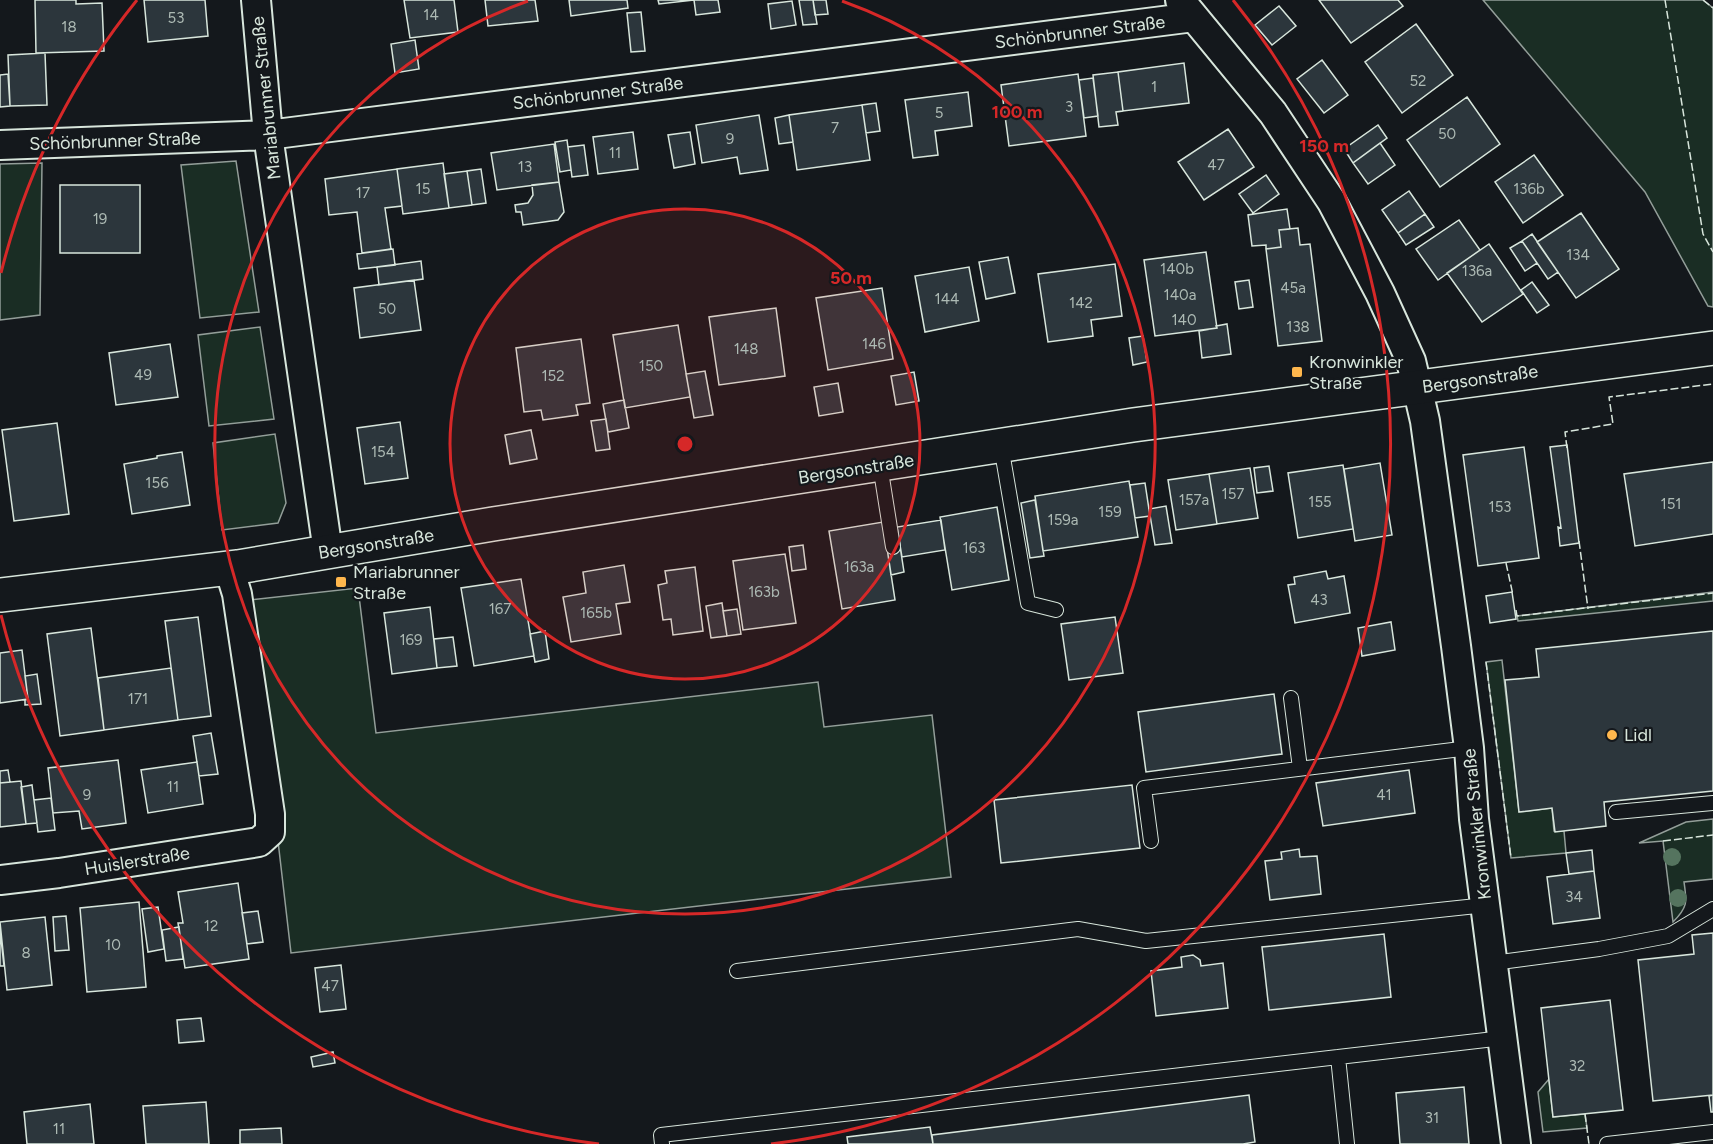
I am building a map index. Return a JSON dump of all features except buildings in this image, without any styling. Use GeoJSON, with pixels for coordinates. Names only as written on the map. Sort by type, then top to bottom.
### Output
{"type":"FeatureCollection","features":[{"type":"Feature","properties":{"kind":"street","name":"Mariabrunner Straße"},"geometry":{"type":"LineString","coordinates":[[256,0],[268,135],[328,552]]}},
{"type":"Feature","properties":{"kind":"street","name":"Schönbrunner Straße"},"geometry":{"type":"LineString","coordinates":[[0,145],[268,135],[1187,9]]}},
{"type":"Feature","properties":{"kind":"street","name":"Kronwinkler Straße"},"geometry":{"type":"LineString","coordinates":[[1187,9],[1273,113],[1332,202],[1380,293],[1411,361],[1426,433],[1469,748],[1474,819],[1516,1144]]}},
{"type":"Feature","properties":{"kind":"street","name":"Bergsonstraße"},"geometry":{"type":"LineString","coordinates":[[0,595],[229,568],[1001,446],[1264,407],[1713,348]]}},
{"type":"Feature","properties":{"kind":"street","name":"Huislerstraße"},"geometry":{"type":"LineString","coordinates":[[0,880],[259,842],[270,832],[270,814],[237,594],[229,568]]}},
{"type":"Feature","properties":{"kind":"lane"},"geometry":{"type":"LineString","coordinates":[[1001,446],[1028,603],[1056,610]]}},
{"type":"Feature","properties":{"kind":"lane"},"geometry":{"type":"LineString","coordinates":[[880,465],[893,547]]}},
{"type":"Feature","properties":{"kind":"lane"},"geometry":{"type":"LineString","coordinates":[[1291,698],[1300,768]]}},
{"type":"Feature","properties":{"kind":"lane"},"geometry":{"type":"LineString","coordinates":[[1151,841],[1144,788],[1469,748]]}},
{"type":"Feature","properties":{"kind":"lane"},"geometry":{"type":"LineString","coordinates":[[1616,812],[1713,803]]}},
{"type":"Feature","properties":{"kind":"lane"},"geometry":{"type":"LineString","coordinates":[[737,971],[1078,929],[1146,941],[1486,905]]}},
{"type":"Feature","properties":{"kind":"lane"},"geometry":{"type":"LineString","coordinates":[[1493,963],[1599,949],[1668,936],[1713,909]]}},
{"type":"Feature","properties":{"kind":"lane"},"geometry":{"type":"LineString","coordinates":[[662,1144],[661,1136],[1503,1038]]}},
{"type":"Feature","properties":{"kind":"lane"},"geometry":{"type":"LineString","coordinates":[[1338,1057],[1347,1144]]}},
{"type":"Feature","properties":{"kind":"lane"},"geometry":{"type":"LineString","coordinates":[[1607,1144],[1713,1132]]}},
{"type":"Feature","properties":{"kind":"green space"},"geometry":{"type":"Polygon","coordinates":[[[1483,0],[1703,0],[1713,8],[1713,307],[1708,306],[1645,192],[1483,0]]]}},
{"type":"Feature","properties":{"kind":"green space"},"geometry":{"type":"Polygon","coordinates":[[[236,161],[259,312],[200,318],[181,165],[236,161]]]}},
{"type":"Feature","properties":{"kind":"green space"},"geometry":{"type":"Polygon","coordinates":[[[42,163],[40,315],[0,320],[0,164],[42,163]]]}},
{"type":"Feature","properties":{"kind":"green space"},"geometry":{"type":"Polygon","coordinates":[[[260,327],[274,419],[209,426],[198,335],[260,327]]]}},
{"type":"Feature","properties":{"kind":"green space"},"geometry":{"type":"Polygon","coordinates":[[[275,434],[286,503],[278,523],[222,530],[213,443],[275,434]]]}},
{"type":"Feature","properties":{"kind":"green space"},"geometry":{"type":"Polygon","coordinates":[[[358,588],[376,733],[818,682],[824,727],[932,715],[951,877],[291,953],[250,600],[358,588]]]}},
{"type":"Feature","properties":{"kind":"green space"},"geometry":{"type":"Polygon","coordinates":[[[1713,592],[1713,601],[1518,621],[1517,616],[1713,592]]]}},
{"type":"Feature","properties":{"kind":"green space"},"geometry":{"type":"Polygon","coordinates":[[[1502,660],[1519,812],[1552,808],[1554,831],[1564,831],[1566,853],[1511,858],[1486,662],[1502,660]]]}},
{"type":"Feature","properties":{"kind":"green space"},"geometry":{"type":"Polygon","coordinates":[[[1713,819],[1713,879],[1684,882],[1685,904],[1673,922],[1663,841],[1639,843],[1686,822],[1713,819]]]}},
{"type":"Feature","properties":{"kind":"green space"},"geometry":{"type":"Polygon","coordinates":[[[1549,1079],[1553,1117],[1585,1114],[1587,1128],[1543,1132],[1538,1092],[1549,1079]]]}},
{"type":"Feature","properties":{"kind":"fence"},"geometry":{"type":"LineString","coordinates":[[1665,0],[1703,234],[1713,252]]}},
{"type":"Feature","properties":{"kind":"fence"},"geometry":{"type":"LineString","coordinates":[[1703,0],[1713,8]]}},
{"type":"Feature","properties":{"kind":"fence"},"geometry":{"type":"LineString","coordinates":[[1567,448],[1565,432],[1613,424],[1609,397],[1713,384]]}},
{"type":"Feature","properties":{"kind":"fence"},"geometry":{"type":"LineString","coordinates":[[1579,541],[1588,609]]}},
{"type":"Feature","properties":{"kind":"fence"},"geometry":{"type":"LineString","coordinates":[[1506,563],[1513,595]]}},
{"type":"Feature","properties":{"kind":"fence"},"geometry":{"type":"LineString","coordinates":[[1516,610],[1517,616],[1713,593]]}},
{"type":"Feature","properties":{"kind":"fence"},"geometry":{"type":"LineString","coordinates":[[1486,662],[1511,858]]}},
{"type":"Feature","properties":{"kind":"fence"},"geometry":{"type":"LineString","coordinates":[[1663,841],[1713,835]]}},
{"type":"Feature","properties":{"kind":"fence"},"geometry":{"type":"LineString","coordinates":[[1585,1114],[1589,1144]]}},
{"type":"Feature","properties":{"kind":"place","name":"Kronwinkler Straße"},"geometry":{"type":"Point","coordinates":[1297,372]}},
{"type":"Feature","properties":{"kind":"place","name":"Mariabrunner Straße"},"geometry":{"type":"Point","coordinates":[341,582]}},
{"type":"Feature","properties":{"kind":"place","name":"Lidl"},"geometry":{"type":"Point","coordinates":[1612,735]}}]}
